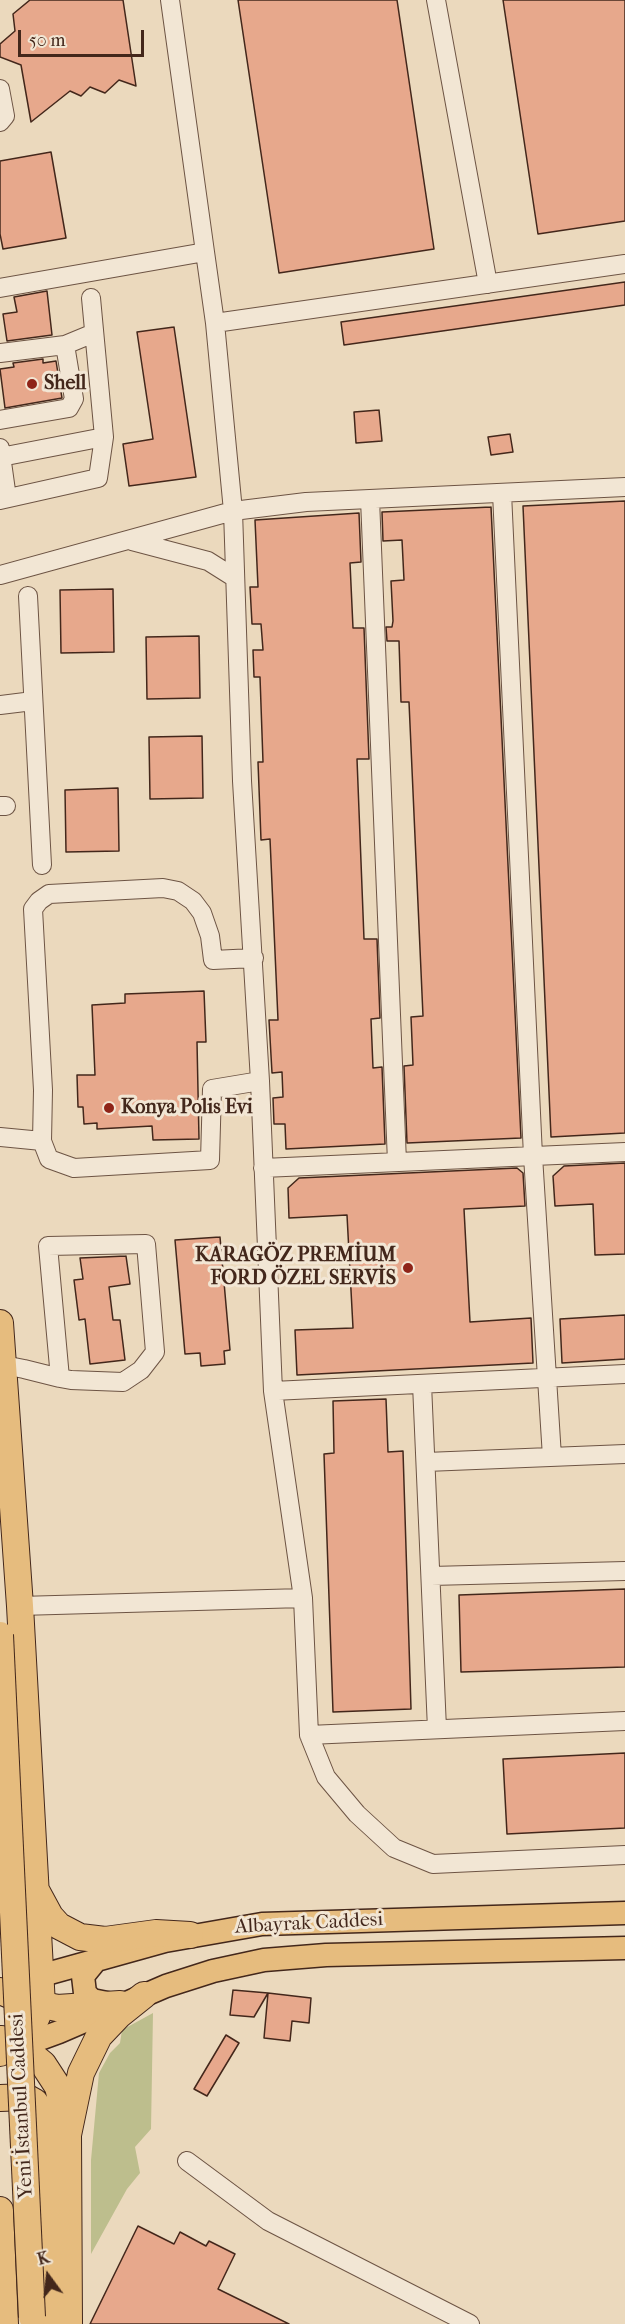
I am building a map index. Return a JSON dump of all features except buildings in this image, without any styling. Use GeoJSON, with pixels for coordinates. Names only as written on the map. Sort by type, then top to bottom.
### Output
{"type":"FeatureCollection","features":[{"type":"Feature","properties":{"kind":"highway"},"geometry":{"type":"LineString","coordinates":[[0,1323],[20,1606],[42,2005],[37,2022],[7,2047],[43,2064],[58,2086],[66,2115],[69,2324]]}},
{"type":"Feature","properties":{"kind":"highway","name":"Yeni İstanbul Caddesi"},"geometry":{"type":"LineString","coordinates":[[0,1635],[40,2322]]}},
{"type":"Feature","properties":{"kind":"highway"},"geometry":{"type":"LineString","coordinates":[[36,1889],[42,1903],[59,1926],[80,1936],[105,1940],[156,1933],[190,1935]]}},
{"type":"Feature","properties":{"kind":"highway"},"geometry":{"type":"LineString","coordinates":[[0,1938],[25,1928],[30,1919],[36,1889]]}},
{"type":"Feature","properties":{"kind":"highway"},"geometry":{"type":"LineString","coordinates":[[0,1991],[42,2005],[73,2008],[120,2004]]}},
{"type":"Feature","properties":{"kind":"highway"},"geometry":{"type":"LineString","coordinates":[[68,2135],[81,2073],[88,2053],[108,2025],[144,1995]]}},
{"type":"Feature","properties":{"kind":"highway"},"geometry":{"type":"LineString","coordinates":[[0,2098],[26,2097],[35,2102],[45,2122],[51,2283],[40,2322]]}},
{"type":"Feature","properties":{"kind":"highway","name":"Yeni İstanbul Caddesi"},"geometry":{"type":"LineString","coordinates":[[0,2210],[5,2321]]}},
{"type":"Feature","properties":{"kind":"main road","name":"Albayrak Caddesi"},"geometry":{"type":"LineString","coordinates":[[0,1986],[190,1935],[262,1924],[625,1913]]}},
{"type":"Feature","properties":{"kind":"main road"},"geometry":{"type":"LineString","coordinates":[[7,2047],[59,2032],[120,2004],[213,1971],[264,1960],[296,1957],[625,1948]]}},
{"type":"Feature","properties":{"kind":"main road"},"geometry":{"type":"LineString","coordinates":[[96,1960],[83,1976],[86,1993],[92,2000],[120,2004]]}},
{"type":"Feature","properties":{"kind":"street"},"geometry":{"type":"LineString","coordinates":[[170,0],[215,323],[233,511],[242,781],[254,958],[273,1391],[303,1598],[309,1735],[326,1777],[357,1814],[394,1848],[433,1864],[625,1855]]}},
{"type":"Feature","properties":{"kind":"street"},"geometry":{"type":"LineString","coordinates":[[436,0],[488,284]]}},
{"type":"Feature","properties":{"kind":"street"},"geometry":{"type":"LineString","coordinates":[[0,89],[5,116],[0,122]]}},
{"type":"Feature","properties":{"kind":"street"},"geometry":{"type":"LineString","coordinates":[[0,288],[205,252]]}},
{"type":"Feature","properties":{"kind":"street"},"geometry":{"type":"LineString","coordinates":[[215,323],[625,264]]}},
{"type":"Feature","properties":{"kind":"street"},"geometry":{"type":"LineString","coordinates":[[91,298],[104,436],[99,474],[95,480],[4,499],[1,453],[104,436]]}},
{"type":"Feature","properties":{"kind":"street"},"geometry":{"type":"LineString","coordinates":[[0,353],[65,345],[94,333]]}},
{"type":"Feature","properties":{"kind":"street"},"geometry":{"type":"LineString","coordinates":[[0,420],[63,410],[72,405],[74,399],[65,345]]}},
{"type":"Feature","properties":{"kind":"street"},"geometry":{"type":"LineString","coordinates":[[0,575],[233,511],[306,502],[625,487]]}},
{"type":"Feature","properties":{"kind":"street"},"geometry":{"type":"LineString","coordinates":[[502,493],[533,1156],[552,1457]]}},
{"type":"Feature","properties":{"kind":"street"},"geometry":{"type":"LineString","coordinates":[[370,499],[397,1162]]}},
{"type":"Feature","properties":{"kind":"street"},"geometry":{"type":"LineString","coordinates":[[127,540],[208,561],[235,578]]}},
{"type":"Feature","properties":{"kind":"street"},"geometry":{"type":"LineString","coordinates":[[28,596],[42,865]]}},
{"type":"Feature","properties":{"kind":"street"},"geometry":{"type":"LineString","coordinates":[[0,705],[33,701]]}},
{"type":"Feature","properties":{"kind":"street"},"geometry":{"type":"LineString","coordinates":[[254,958],[213,960],[210,936],[202,913],[193,901],[178,891],[163,888],[49,894],[33,909],[43,1089],[42,1141],[49,1159],[74,1168],[210,1160],[212,1089],[260,1082]]}},
{"type":"Feature","properties":{"kind":"street"},"geometry":{"type":"LineString","coordinates":[[0,1137],[42,1141]]}},
{"type":"Feature","properties":{"kind":"street"},"geometry":{"type":"LineString","coordinates":[[263,1168],[625,1152]]}},
{"type":"Feature","properties":{"kind":"street"},"geometry":{"type":"LineString","coordinates":[[4,1365],[60,1378],[123,1382],[141,1370],[154,1352],[146,1244],[48,1246],[60,1378]]}},
{"type":"Feature","properties":{"kind":"street"},"geometry":{"type":"LineString","coordinates":[[273,1391],[625,1374]]}},
{"type":"Feature","properties":{"kind":"street"},"geometry":{"type":"LineString","coordinates":[[422,1384],[437,1729]]}},
{"type":"Feature","properties":{"kind":"street"},"geometry":{"type":"LineString","coordinates":[[426,1462],[625,1454]]}},
{"type":"Feature","properties":{"kind":"street"},"geometry":{"type":"LineString","coordinates":[[431,1576],[625,1571]]}},
{"type":"Feature","properties":{"kind":"street"},"geometry":{"type":"LineString","coordinates":[[20,1606],[303,1598]]}},
{"type":"Feature","properties":{"kind":"street"},"geometry":{"type":"LineString","coordinates":[[309,1735],[625,1721]]}},
{"type":"Feature","properties":{"kind":"street"},"geometry":{"type":"LineString","coordinates":[[187,2161],[268,2221],[470,2324]]}},
{"type":"Feature","properties":{"kind":"green space"},"geometry":{"type":"Polygon","coordinates":[[[153,2013],[151,2129],[135,2147],[140,2173],[127,2189],[91,2254],[91,2160],[99,2073],[110,2053],[120,2043],[122,2030],[153,2013]]]}},
{"type":"Feature","properties":{"kind":"place","name":"Shell"},"geometry":{"type":"Point","coordinates":[32,384]}},
{"type":"Feature","properties":{"kind":"place","name":"Konya Polis Evi"},"geometry":{"type":"Point","coordinates":[109,1108]}},
{"type":"Feature","properties":{"kind":"place","name":"KARAGÖZ PREMİUM FORD ÖZEL SERVİS"},"geometry":{"type":"Point","coordinates":[408,1268]}}]}
